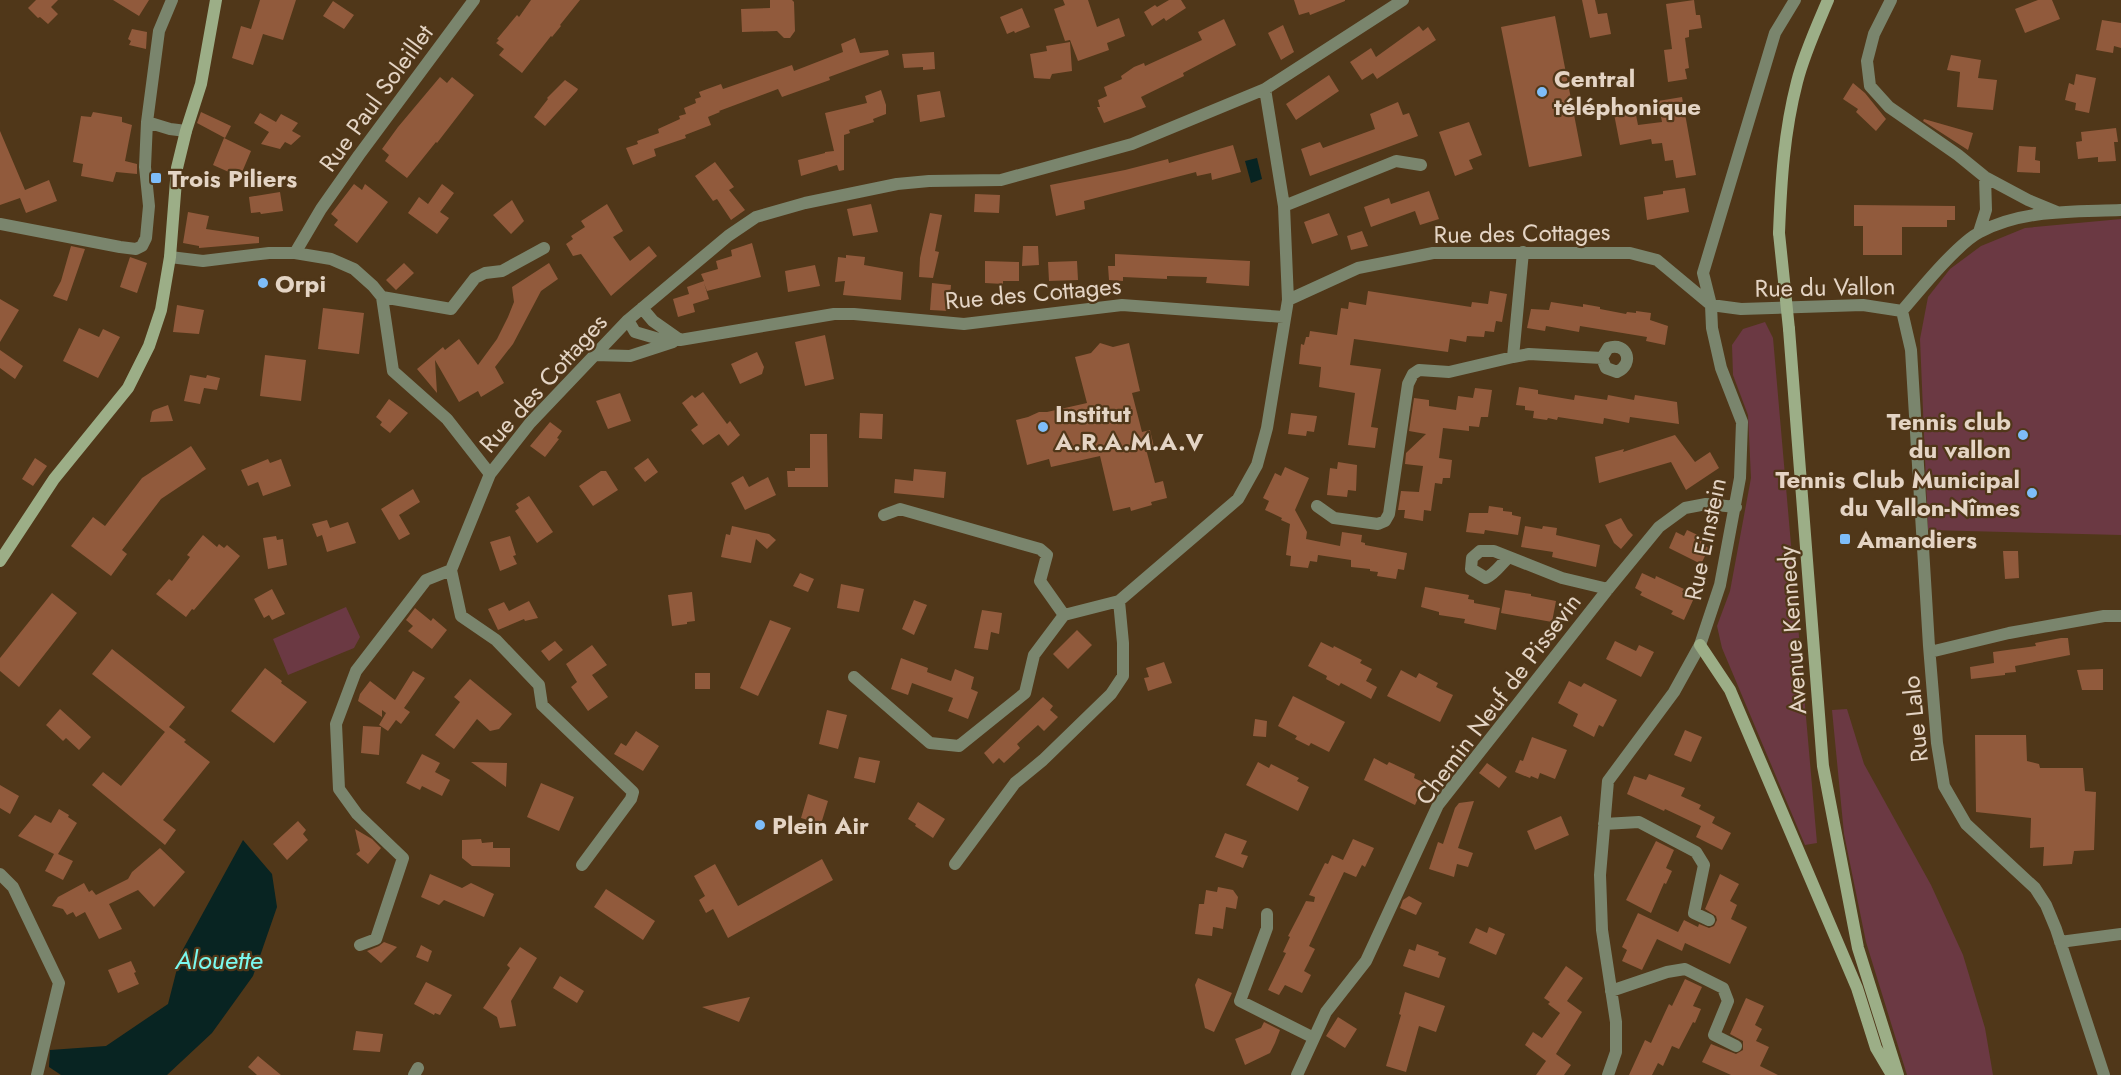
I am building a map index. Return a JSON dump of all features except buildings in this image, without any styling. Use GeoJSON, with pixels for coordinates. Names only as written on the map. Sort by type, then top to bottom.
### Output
{"type":"FeatureCollection","features":[{"type":"Feature","properties":{"kind":"main road"},"geometry":{"type":"LineString","coordinates":[[0,561],[54,479],[128,388],[149,346],[160,310],[170,256],[177,168],[201,84],[216,0]]}},
{"type":"Feature","properties":{"kind":"main road","name":"Avenue Kennedy"},"geometry":{"type":"LineString","coordinates":[[1828,0],[1797,81],[1782,165],[1779,233],[1789,329],[1823,766],[1858,948],[1898,1075]]}},
{"type":"Feature","properties":{"kind":"main road"},"geometry":{"type":"LineString","coordinates":[[1700,645],[1730,690],[1857,988],[1876,1048],[1892,1075]]}},
{"type":"Feature","properties":{"kind":"street"},"geometry":{"type":"LineString","coordinates":[[0,224],[120,247],[136,249],[142,246],[147,238],[149,206],[144,167],[147,122],[159,31],[172,0]]}},
{"type":"Feature","properties":{"kind":"street","name":"Rue Paul Soleillet"},"geometry":{"type":"LineString","coordinates":[[295,253],[321,209],[359,155],[474,0]]}},
{"type":"Feature","properties":{"kind":"street","name":"Rue des Cottages"},"geometry":{"type":"LineString","coordinates":[[451,570],[490,474],[530,423],[628,320],[728,236],[756,217],[805,203],[897,184],[1001,180],[1132,144],[1265,89],[1403,0]]}},
{"type":"Feature","properties":{"kind":"street","name":"Rue Einstein"},"geometry":{"type":"LineString","coordinates":[[1608,1075],[1617,1052],[1616,1022],[1602,930],[1600,875],[1608,781],[1674,692],[1700,645],[1720,585],[1736,507],[1741,468],[1742,422],[1721,368],[1712,328],[1711,305],[1703,273],[1775,33],[1795,0]]}},
{"type":"Feature","properties":{"kind":"street"},"geometry":{"type":"LineString","coordinates":[[1891,0],[1874,34],[1867,61],[1870,86],[1889,107],[1958,155],[1985,177],[2056,212]]}},
{"type":"Feature","properties":{"kind":"street"},"geometry":{"type":"LineString","coordinates":[[854,677],[930,743],[959,746],[1025,693],[1034,655],[1064,615],[1119,602],[1238,499],[1257,465],[1267,428],[1288,300],[1284,206],[1265,89]]}},
{"type":"Feature","properties":{"kind":"street"},"geometry":{"type":"LineString","coordinates":[[147,122],[186,131]]}},
{"type":"Feature","properties":{"kind":"street"},"geometry":{"type":"LineString","coordinates":[[1284,206],[1396,161],[1421,165]]}},
{"type":"Feature","properties":{"kind":"street"},"geometry":{"type":"LineString","coordinates":[[1979,232],[1986,210],[1985,177]]}},
{"type":"Feature","properties":{"kind":"street","name":"Rue du Vallon"},"geometry":{"type":"LineString","coordinates":[[1711,305],[1741,309],[1863,305],[1902,311],[1965,242],[1979,232],[2006,221],[2056,212],[2121,210]]}},
{"type":"Feature","properties":{"kind":"street"},"geometry":{"type":"LineString","coordinates":[[381,297],[451,309],[475,278],[486,273],[502,271],[543,248]]}},
{"type":"Feature","properties":{"kind":"street"},"geometry":{"type":"LineString","coordinates":[[1513,357],[1523,252]]}},
{"type":"Feature","properties":{"kind":"street"},"geometry":{"type":"LineString","coordinates":[[170,256],[203,261],[269,253],[295,253],[318,256],[344,264],[364,276],[381,297],[393,371],[447,419],[490,474]]}},
{"type":"Feature","properties":{"kind":"street","name":"Rue des Cottages"},"geometry":{"type":"LineString","coordinates":[[1288,300],[1358,268],[1433,253],[1629,253],[1657,260],[1711,305]]}},
{"type":"Feature","properties":{"kind":"street","name":"Rue des Cottages"},"geometry":{"type":"LineString","coordinates":[[680,340],[834,315],[854,314],[964,324],[1122,305],[1284,317]]}},
{"type":"Feature","properties":{"kind":"street"},"geometry":{"type":"LineString","coordinates":[[642,308],[653,321],[680,340]]}},
{"type":"Feature","properties":{"kind":"street","name":"Rue Lalo"},"geometry":{"type":"LineString","coordinates":[[1902,311],[1911,350],[1930,652],[1937,743],[1944,786],[1966,824],[2035,888],[2046,905],[2104,1075]]}},
{"type":"Feature","properties":{"kind":"street"},"geometry":{"type":"LineString","coordinates":[[628,320],[635,332],[658,339],[680,340]]}},
{"type":"Feature","properties":{"kind":"street"},"geometry":{"type":"LineString","coordinates":[[595,355],[630,356],[680,340]]}},
{"type":"Feature","properties":{"kind":"street"},"geometry":{"type":"LineString","coordinates":[[1317,506],[1334,518],[1378,524],[1385,521],[1389,514],[1408,384],[1413,374],[1423,370],[1449,372],[1529,354],[1602,358]]}},
{"type":"Feature","properties":{"kind":"street","name":"Chemin Neuf de Pissevin"},"geometry":{"type":"LineString","coordinates":[[1297,1075],[1326,1012],[1366,961],[1438,805],[1659,527],[1685,508],[1706,504],[1736,507]]}},
{"type":"Feature","properties":{"kind":"street"},"geometry":{"type":"LineString","coordinates":[[884,515],[900,509],[1040,549],[1047,555],[1040,581],[1064,615]]}},
{"type":"Feature","properties":{"kind":"street"},"geometry":{"type":"LineString","coordinates":[[1508,558],[1562,578],[1608,589]]}},
{"type":"Feature","properties":{"kind":"street"},"geometry":{"type":"LineString","coordinates":[[360,945],[376,939],[403,858],[357,814],[339,789],[336,724],[356,671],[426,580],[451,570],[461,616],[496,640],[538,685],[542,705],[633,792],[631,799],[582,865]]}},
{"type":"Feature","properties":{"kind":"street"},"geometry":{"type":"LineString","coordinates":[[955,864],[1015,783],[1043,760],[1111,694],[1123,676],[1124,643],[1119,602]]}},
{"type":"Feature","properties":{"kind":"street"},"geometry":{"type":"LineString","coordinates":[[1930,652],[2009,633],[2104,616],[2121,616]]}},
{"type":"Feature","properties":{"kind":"street"},"geometry":{"type":"LineString","coordinates":[[1604,824],[1639,822],[1696,852],[1704,865],[1694,913],[1709,920]]}},
{"type":"Feature","properties":{"kind":"street"},"geometry":{"type":"LineString","coordinates":[[0,874],[13,887],[58,983],[37,1075]]}},
{"type":"Feature","properties":{"kind":"street"},"geometry":{"type":"LineString","coordinates":[[1266,914],[1267,928],[1240,1001],[1314,1038]]}},
{"type":"Feature","properties":{"kind":"street"},"geometry":{"type":"LineString","coordinates":[[2060,942],[2121,934]]}},
{"type":"Feature","properties":{"kind":"street"},"geometry":{"type":"LineString","coordinates":[[1611,991],[1667,972],[1685,969],[1724,988],[1728,1001],[1714,1035],[1736,1046]]}},
{"type":"Feature","properties":{"kind":"shaded area","name":"Tennis club du vallon"},"geometry":{"type":"Polygon","coordinates":[[[2121,219],[2121,535],[1928,530],[1920,339],[1928,297],[1950,269],[1981,246],[2025,228],[2121,219]]]}},
{"type":"Feature","properties":{"kind":"shaded area"},"geometry":{"type":"Polygon","coordinates":[[[1765,322],[1773,338],[1817,843],[1805,845],[1722,648],[1717,626],[1730,591],[1751,478],[1748,415],[1733,375],[1732,345],[1743,329],[1765,322]]]}},
{"type":"Feature","properties":{"kind":"shaded area"},"geometry":{"type":"Polygon","coordinates":[[[346,607],[360,637],[354,648],[288,675],[273,639],[346,607]]]}},
{"type":"Feature","properties":{"kind":"shaded area"},"geometry":{"type":"Polygon","coordinates":[[[1847,709],[1864,764],[1931,885],[1963,955],[1985,1028],[1993,1075],[1907,1075],[1866,942],[1844,834],[1832,710],[1847,709]]]}},
{"type":"Feature","properties":{"kind":"water"},"geometry":{"type":"Polygon","coordinates":[[[1257,158],[1262,179],[1251,183],[1245,161],[1257,158]]]}},
{"type":"Feature","properties":{"kind":"water","name":"Alouette"},"geometry":{"type":"Polygon","coordinates":[[[243,840],[272,874],[277,907],[253,976],[212,1033],[167,1075],[61,1075],[49,1067],[50,1050],[106,1046],[168,1004],[181,953],[243,840]]]}},
{"type":"Feature","properties":{"kind":"place","name":"Central téléphonique"},"geometry":{"type":"Point","coordinates":[1542,92]}},
{"type":"Feature","properties":{"kind":"place","name":"Trois Piliers"},"geometry":{"type":"Point","coordinates":[156,178]}},
{"type":"Feature","properties":{"kind":"place","name":"Orpi"},"geometry":{"type":"Point","coordinates":[263,283]}},
{"type":"Feature","properties":{"kind":"place","name":"Institut A.R.A.M.A.V"},"geometry":{"type":"Point","coordinates":[1043,427]}},
{"type":"Feature","properties":{"kind":"place","name":"Tennis club du vallon"},"geometry":{"type":"Point","coordinates":[2023,435]}},
{"type":"Feature","properties":{"kind":"place","name":"Tennis Club Municipal du Vallon-Nîmes"},"geometry":{"type":"Point","coordinates":[2032,493]}},
{"type":"Feature","properties":{"kind":"place","name":"Amandiers"},"geometry":{"type":"Point","coordinates":[1845,539]}},
{"type":"Feature","properties":{"kind":"place","name":"Plein Air"},"geometry":{"type":"Point","coordinates":[760,825]}}]}
